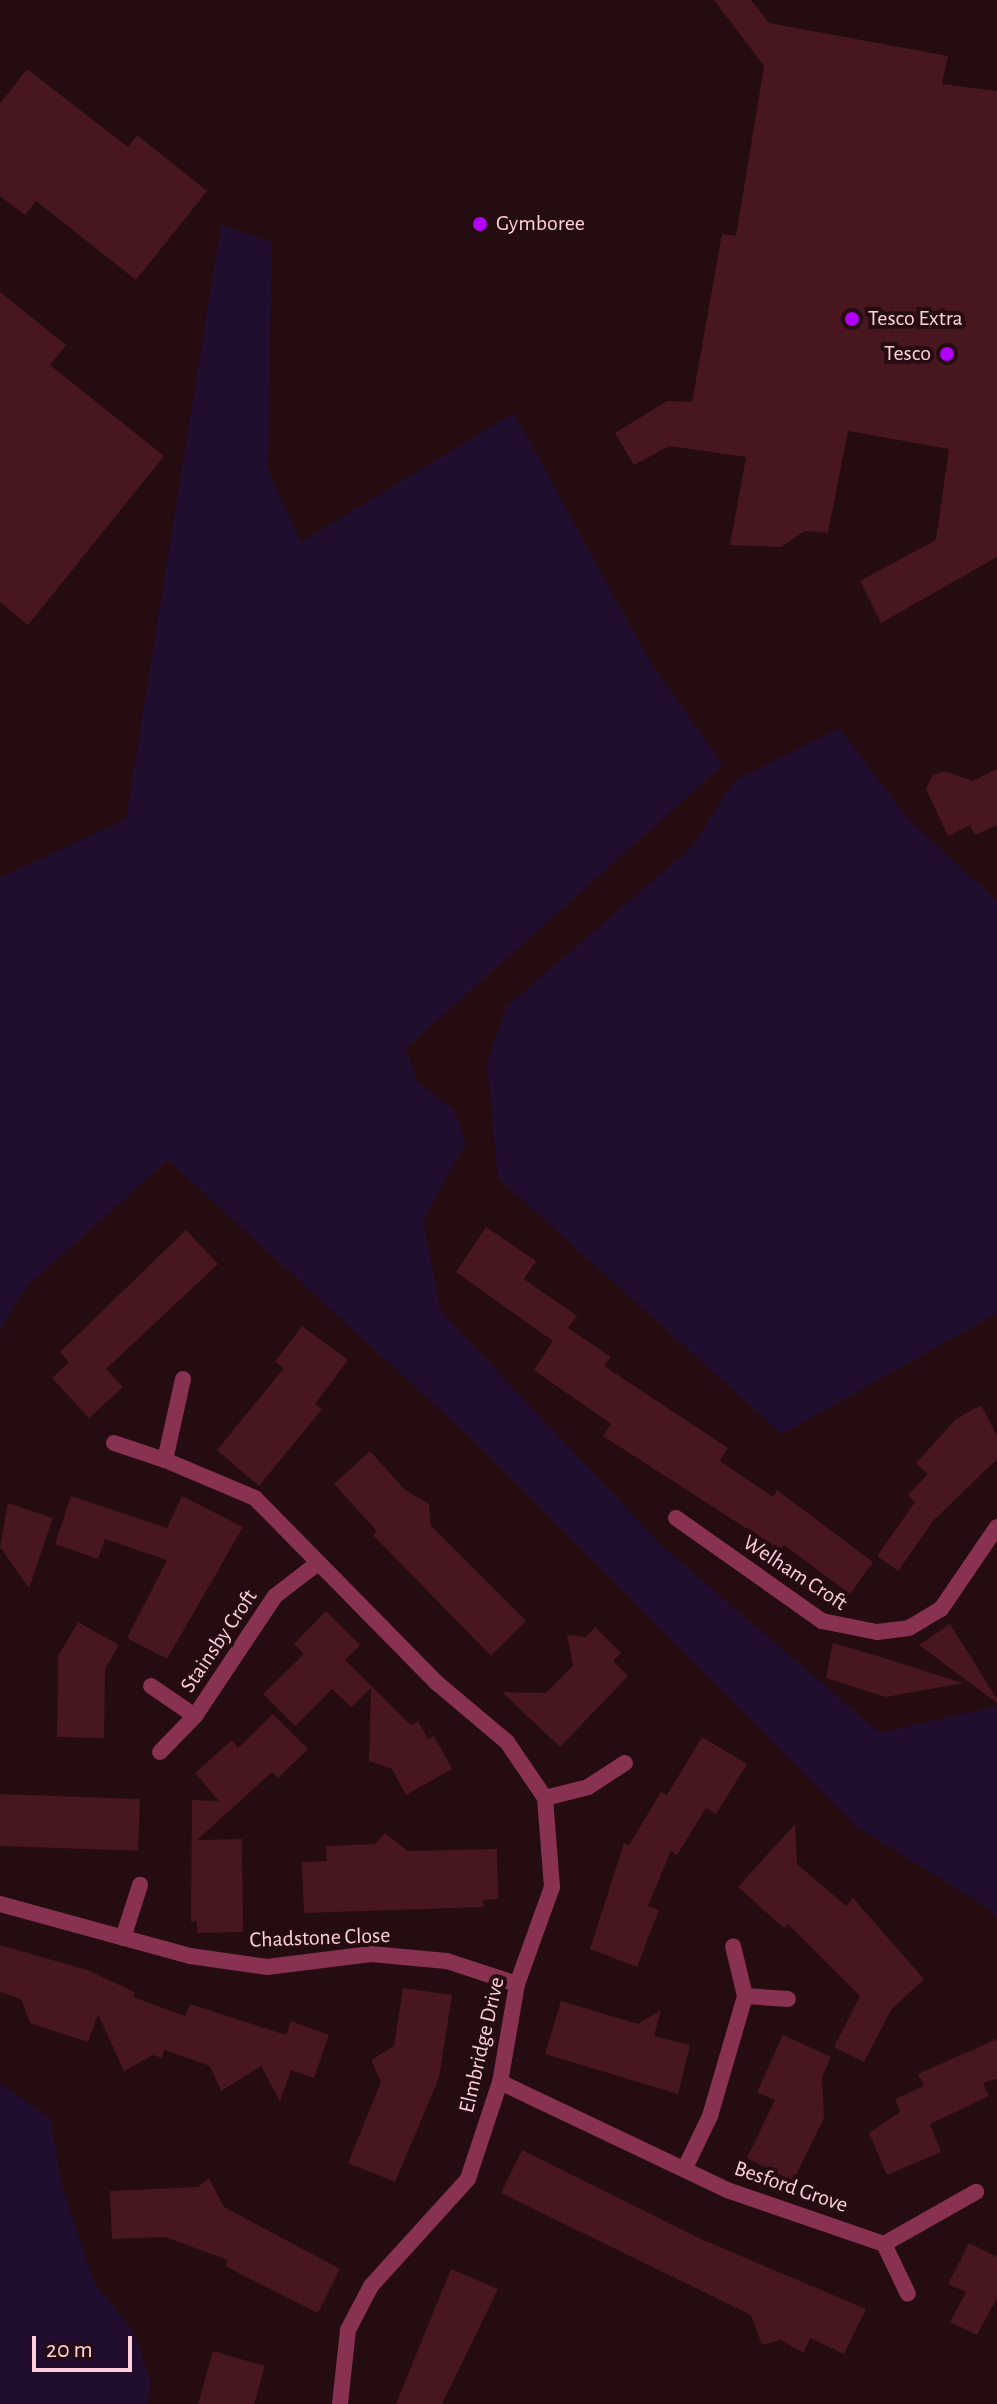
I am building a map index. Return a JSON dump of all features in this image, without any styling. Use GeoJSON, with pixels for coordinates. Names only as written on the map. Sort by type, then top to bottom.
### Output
{"type":"FeatureCollection","features":[{"type":"Feature","properties":{"kind":"street"},"geometry":{"type":"LineString","coordinates":[[165,1460],[183,1379]]}},
{"type":"Feature","properties":{"kind":"street","name":"Elmbridge Drive"},"geometry":{"type":"LineString","coordinates":[[114,1443],[165,1460],[255,1498],[437,1683],[507,1742],[545,1798],[552,1887],[517,1984],[500,2082],[468,2179],[371,2286],[348,2330],[340,2404]]}},
{"type":"Feature","properties":{"kind":"street","name":"Welham Croft"},"geometry":{"type":"LineString","coordinates":[[676,1518],[822,1621],[877,1632],[909,1628],[941,1609],[997,1527]]}},
{"type":"Feature","properties":{"kind":"street","name":"Stainsby Croft"},"geometry":{"type":"LineString","coordinates":[[160,1752],[195,1716],[275,1596],[318,1563]]}},
{"type":"Feature","properties":{"kind":"street","name":"Stainsby Croft"},"geometry":{"type":"LineString","coordinates":[[151,1686],[195,1716]]}},
{"type":"Feature","properties":{"kind":"street"},"geometry":{"type":"LineString","coordinates":[[545,1798],[588,1787],[625,1763]]}},
{"type":"Feature","properties":{"kind":"street"},"geometry":{"type":"LineString","coordinates":[[123,1938],[140,1885]]}},
{"type":"Feature","properties":{"kind":"street","name":"Chadstone Close"},"geometry":{"type":"LineString","coordinates":[[0,1904],[123,1938],[267,1967],[371,1954],[447,1961],[517,1984]]}},
{"type":"Feature","properties":{"kind":"street"},"geometry":{"type":"LineString","coordinates":[[685,2168],[710,2116],[745,1996],[733,1946]]}},
{"type":"Feature","properties":{"kind":"street"},"geometry":{"type":"LineString","coordinates":[[745,1996],[788,1999]]}},
{"type":"Feature","properties":{"kind":"street","name":"Besford Grove"},"geometry":{"type":"LineString","coordinates":[[500,2082],[727,2190],[884,2244]]}},
{"type":"Feature","properties":{"kind":"street"},"geometry":{"type":"LineString","coordinates":[[908,2294],[884,2244],[976,2192]]}},
{"type":"Feature","properties":{"kind":"shaded area"},"geometry":{"type":"Polygon","coordinates":[[[221,225],[272,242],[268,470],[301,542],[514,413],[649,660],[723,765],[406,1048],[417,1081],[454,1110],[466,1143],[423,1220],[441,1311],[661,1545],[880,1733],[997,1706],[997,1920],[990,1909],[857,1827],[472,1439],[168,1160],[26,1287],[0,1330],[0,878],[126,819],[221,225]]]}},
{"type":"Feature","properties":{"kind":"shaded area"},"geometry":{"type":"Polygon","coordinates":[[[839,728],[908,819],[997,901],[997,1313],[782,1434],[498,1178],[487,1063],[507,1006],[692,847],[734,781],[839,728]]]}},
{"type":"Feature","properties":{"kind":"shaded area"},"geometry":{"type":"Polygon","coordinates":[[[0,2083],[50,2119],[62,2186],[94,2282],[134,2332],[151,2382],[148,2404],[0,2404],[0,2083]]]}},
{"type":"Feature","properties":{"kind":"building","name":"Tesco Extra"},"geometry":{"type":"Polygon","coordinates":[[[714,0],[751,0],[769,23],[948,56],[942,84],[997,91],[997,557],[881,623],[860,581],[936,540],[949,449],[848,431],[828,533],[805,531],[781,547],[730,545],[746,457],[669,446],[634,465],[615,433],[667,401],[692,402],[722,234],[736,236],[764,66],[714,0]]]}},
{"type":"Feature","properties":{"kind":"building"},"geometry":{"type":"Polygon","coordinates":[[[27,69],[128,147],[137,135],[207,191],[136,280],[36,201],[25,215],[0,196],[0,104],[27,69]]]}},
{"type":"Feature","properties":{"kind":"building"},"geometry":{"type":"Polygon","coordinates":[[[0,292],[66,345],[50,365],[164,456],[28,625],[0,602],[0,292]]]}},
{"type":"Feature","properties":{"kind":"building"},"geometry":{"type":"Polygon","coordinates":[[[997,769],[997,825],[975,835],[970,825],[948,836],[926,789],[932,776],[944,771],[973,781],[997,769]]]}},
{"type":"Feature","properties":{"kind":"building"},"geometry":{"type":"Polygon","coordinates":[[[486,1227],[536,1261],[524,1279],[577,1316],[568,1328],[611,1357],[604,1366],[728,1448],[720,1461],[773,1497],[777,1490],[873,1562],[850,1594],[784,1545],[780,1550],[603,1436],[611,1424],[534,1370],[553,1341],[456,1272],[486,1227]]]}},
{"type":"Feature","properties":{"kind":"building"},"geometry":{"type":"Polygon","coordinates":[[[186,1230],[218,1264],[106,1369],[123,1387],[89,1418],[52,1378],[69,1362],[60,1352],[186,1230]]]}},
{"type":"Feature","properties":{"kind":"building"},"geometry":{"type":"Polygon","coordinates":[[[302,1326],[348,1360],[315,1404],[322,1409],[259,1486],[217,1450],[284,1368],[275,1362],[302,1326]]]}},
{"type":"Feature","properties":{"kind":"building"},"geometry":{"type":"Polygon","coordinates":[[[981,1405],[997,1436],[997,1459],[934,1520],[898,1571],[877,1556],[915,1502],[908,1495],[928,1474],[916,1463],[956,1419],[981,1405]]]}},
{"type":"Feature","properties":{"kind":"building"},"geometry":{"type":"Polygon","coordinates":[[[370,1451],[405,1490],[429,1504],[431,1526],[526,1621],[491,1656],[373,1535],[377,1531],[334,1484],[370,1451]]]}},
{"type":"Feature","properties":{"kind":"building"},"geometry":{"type":"Polygon","coordinates":[[[71,1496],[167,1528],[182,1496],[243,1527],[167,1659],[127,1638],[167,1560],[105,1539],[98,1559],[55,1544],[71,1496]]]}},
{"type":"Feature","properties":{"kind":"building"},"geometry":{"type":"Polygon","coordinates":[[[8,1503],[53,1518],[29,1588],[0,1547],[8,1503]]]}},
{"type":"Feature","properties":{"kind":"building"},"geometry":{"type":"Polygon","coordinates":[[[326,1611],[360,1645],[345,1660],[411,1725],[418,1721],[428,1739],[434,1736],[452,1769],[406,1795],[392,1769],[369,1761],[371,1688],[351,1707],[332,1689],[295,1726],[263,1694],[304,1654],[294,1644],[326,1611]]]}},
{"type":"Feature","properties":{"kind":"building"},"geometry":{"type":"Polygon","coordinates":[[[78,1622],[119,1645],[105,1669],[104,1738],[57,1737],[58,1656],[78,1622]]]}},
{"type":"Feature","properties":{"kind":"building"},"geometry":{"type":"Polygon","coordinates":[[[950,1624],[997,1699],[997,1703],[919,1645],[950,1624]]]}},
{"type":"Feature","properties":{"kind":"building"},"geometry":{"type":"Polygon","coordinates":[[[595,1627],[621,1653],[613,1661],[628,1676],[560,1747],[502,1692],[546,1693],[573,1666],[567,1635],[586,1637],[595,1627]]]}},
{"type":"Feature","properties":{"kind":"building"},"geometry":{"type":"Polygon","coordinates":[[[833,1643],[963,1683],[886,1697],[826,1678],[833,1643]]]}},
{"type":"Feature","properties":{"kind":"building"},"geometry":{"type":"Polygon","coordinates":[[[273,1714],[308,1749],[278,1778],[272,1772],[197,1840],[242,1839],[243,1932],[197,1933],[197,1921],[191,1922],[192,1800],[219,1801],[195,1773],[232,1740],[238,1748],[273,1714]]]}},
{"type":"Feature","properties":{"kind":"building"},"geometry":{"type":"Polygon","coordinates":[[[702,1737],[747,1764],[716,1814],[706,1808],[677,1855],[671,1851],[648,1906],[659,1910],[637,1967],[590,1949],[624,1843],[629,1845],[661,1792],[667,1795],[702,1737]]]}},
{"type":"Feature","properties":{"kind":"building"},"geometry":{"type":"Polygon","coordinates":[[[0,1794],[140,1799],[138,1851],[0,1846],[0,1794]]]}},
{"type":"Feature","properties":{"kind":"building"},"geometry":{"type":"Polygon","coordinates":[[[795,1824],[797,1864],[846,1906],[853,1898],[924,1979],[891,2010],[864,2062],[834,2047],[860,1996],[788,1924],[784,1928],[738,1887],[795,1824]]]}},
{"type":"Feature","properties":{"kind":"building"},"geometry":{"type":"Polygon","coordinates":[[[385,1833],[408,1851],[497,1849],[498,1899],[483,1900],[484,1907],[304,1913],[302,1862],[327,1861],[326,1846],[375,1844],[385,1833]]]}},
{"type":"Feature","properties":{"kind":"building"},"geometry":{"type":"Polygon","coordinates":[[[0,1945],[87,1970],[135,1992],[133,1997],[185,2016],[190,2004],[286,2035],[291,2021],[329,2035],[314,2078],[291,2070],[280,2101],[261,2066],[221,2091],[210,2066],[164,2050],[162,2058],[153,2055],[124,2071],[98,2014],[88,2042],[30,2023],[21,1999],[0,1992],[0,1945]]]}},
{"type":"Feature","properties":{"kind":"building"},"geometry":{"type":"Polygon","coordinates":[[[403,1988],[452,1995],[439,2078],[395,2182],[348,2163],[381,2082],[371,2060],[394,2046],[403,1988]]]}},
{"type":"Feature","properties":{"kind":"building"},"geometry":{"type":"Polygon","coordinates":[[[561,2001],[638,2024],[661,2010],[654,2036],[690,2045],[678,2094],[545,2054],[561,2001]]]}},
{"type":"Feature","properties":{"kind":"building"},"geometry":{"type":"Polygon","coordinates":[[[783,2035],[831,2057],[822,2077],[824,2118],[793,2181],[747,2158],[775,2100],[757,2092],[783,2035]]]}},
{"type":"Feature","properties":{"kind":"building"},"geometry":{"type":"Polygon","coordinates":[[[997,2039],[997,2079],[983,2083],[989,2096],[930,2124],[941,2152],[887,2175],[869,2133],[900,2112],[895,2099],[924,2086],[918,2074],[997,2039]]]}},
{"type":"Feature","properties":{"kind":"building"},"geometry":{"type":"Polygon","coordinates":[[[522,2150],[701,2239],[866,2309],[844,2354],[810,2338],[804,2353],[780,2340],[762,2345],[751,2315],[501,2193],[522,2150]]]}},
{"type":"Feature","properties":{"kind":"building"},"geometry":{"type":"Polygon","coordinates":[[[209,2178],[224,2207],[340,2269],[318,2313],[225,2266],[228,2260],[165,2237],[112,2239],[110,2191],[198,2187],[209,2178]]]}},
{"type":"Feature","properties":{"kind":"building"},"geometry":{"type":"Polygon","coordinates":[[[969,2243],[997,2257],[997,2298],[977,2335],[950,2322],[966,2292],[948,2284],[969,2243]]]}},
{"type":"Feature","properties":{"kind":"building"},"geometry":{"type":"Polygon","coordinates":[[[451,2269],[498,2289],[442,2404],[396,2404],[451,2269]]]}},
{"type":"Feature","properties":{"kind":"building"},"geometry":{"type":"Polygon","coordinates":[[[213,2351],[265,2366],[254,2404],[198,2404],[213,2351]]]}},
{"type":"Feature","properties":{"kind":"place","name":"Gymboree"},"geometry":{"type":"Point","coordinates":[480,224]}},
{"type":"Feature","properties":{"kind":"place","name":"Tesco Extra"},"geometry":{"type":"Point","coordinates":[852,319]}},
{"type":"Feature","properties":{"kind":"place","name":"Tesco"},"geometry":{"type":"Point","coordinates":[947,354]}}]}
